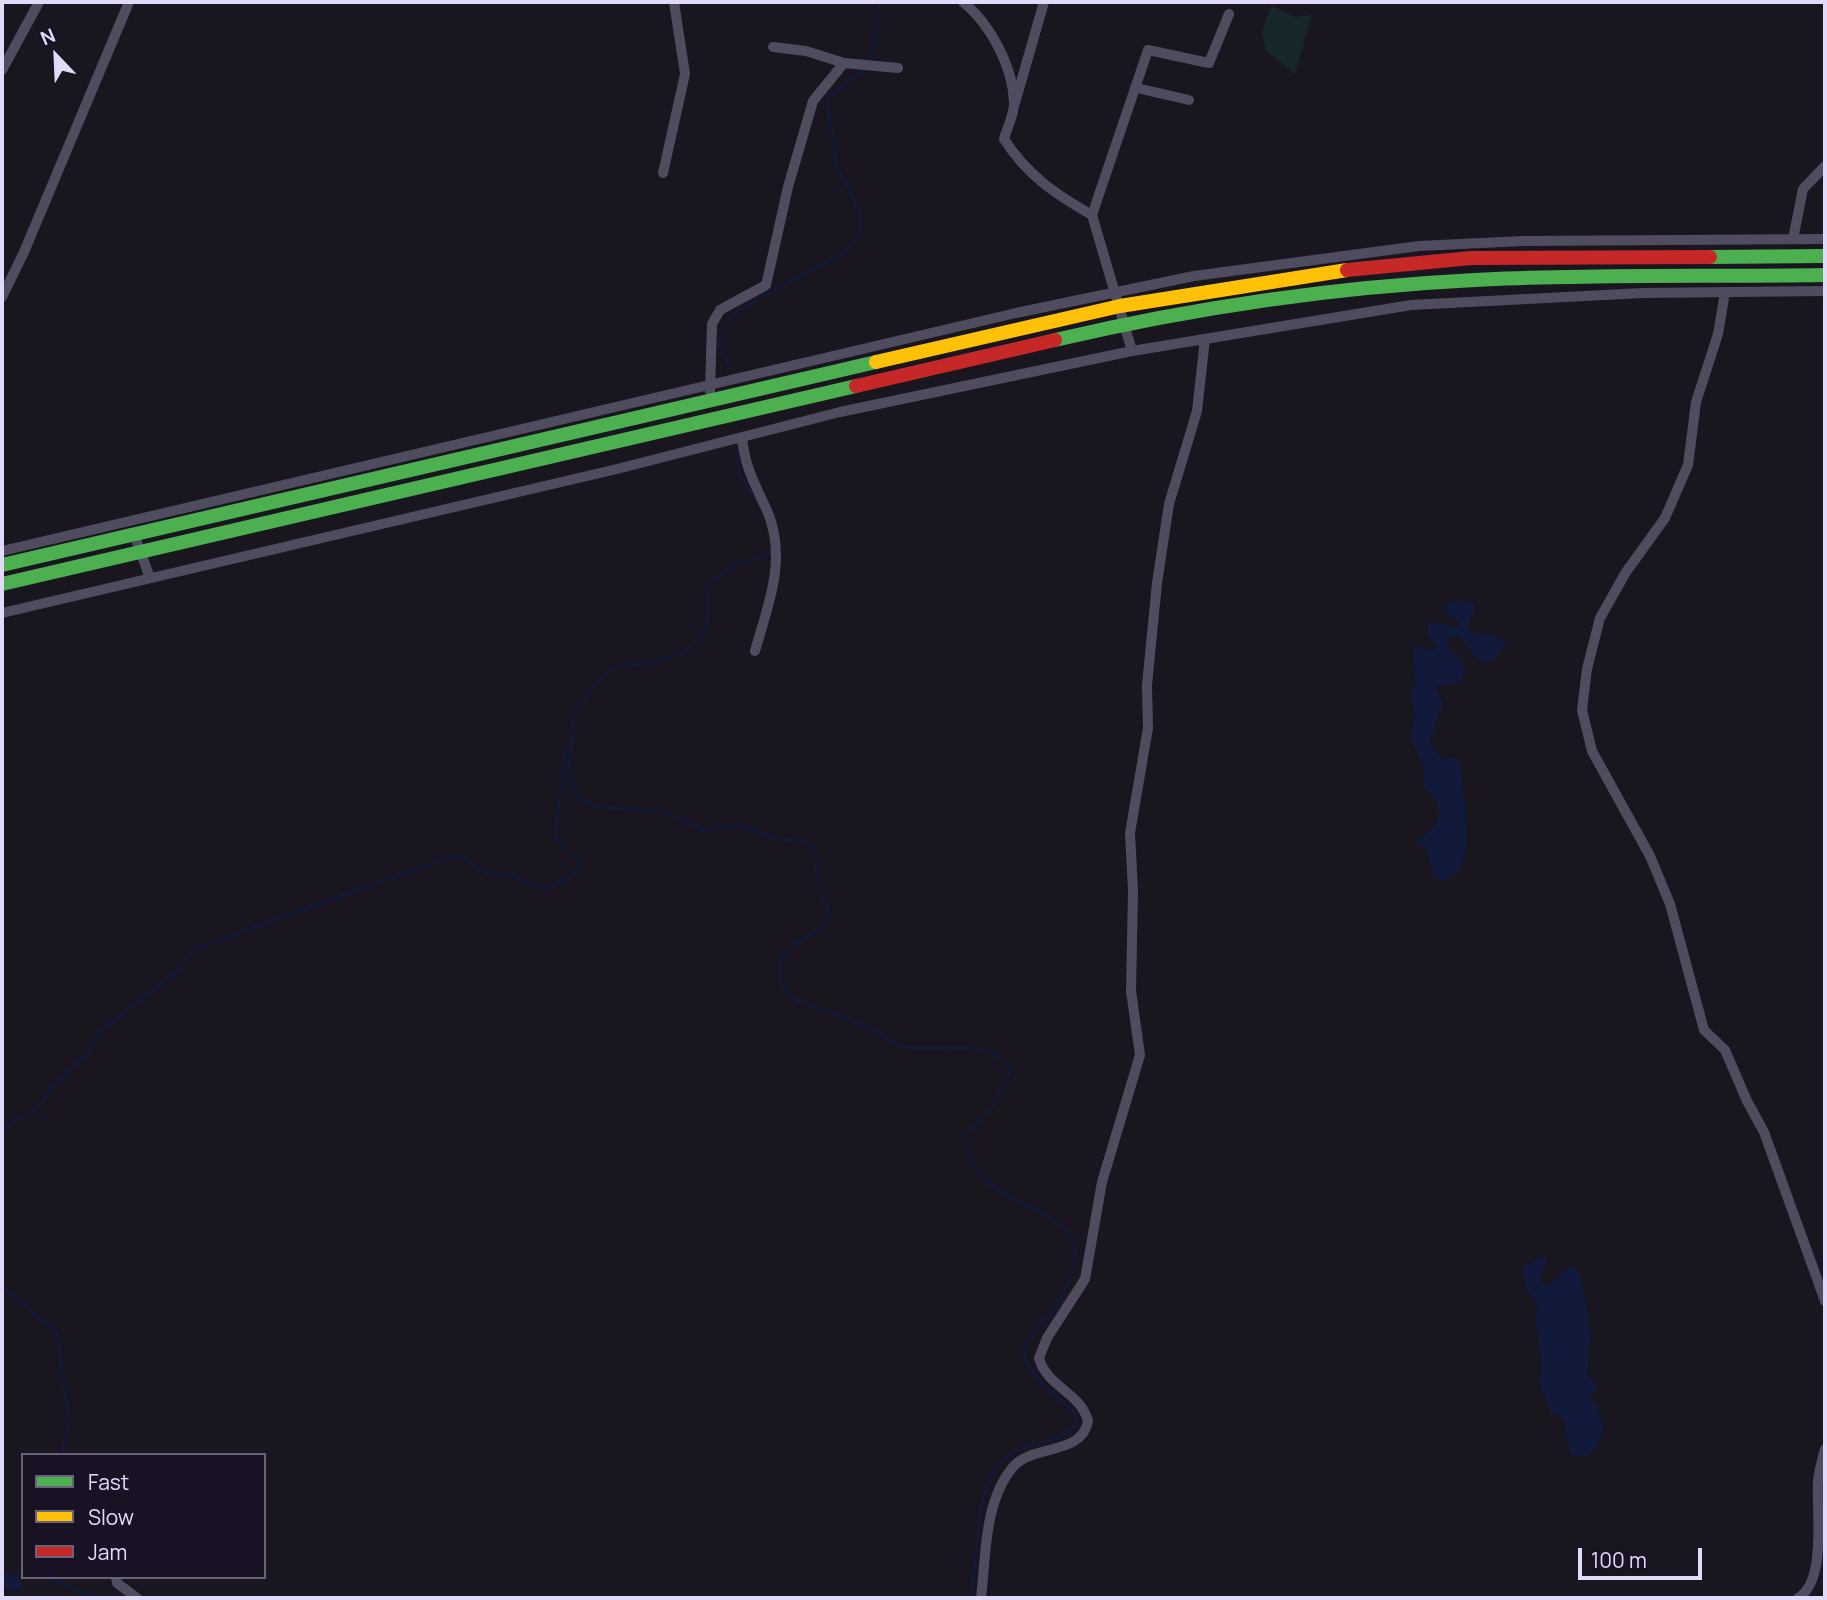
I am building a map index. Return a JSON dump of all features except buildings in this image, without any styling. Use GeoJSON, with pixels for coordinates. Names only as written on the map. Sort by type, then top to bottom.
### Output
{"type":"FeatureCollection","features":[{"type":"Feature","properties":{"kind":"main road"},"geometry":{"type":"LineString","coordinates":[[2,565],[616,422],[710,392],[1120,306],[1336,271],[1471,258],[1825,256]]}},
{"type":"Feature","properties":{"kind":"main road"},"geometry":{"type":"LineString","coordinates":[[1729,257],[1731,274]]}},
{"type":"Feature","properties":{"kind":"main road"},"geometry":{"type":"LineString","coordinates":[[2,584],[1124,324],[1382,288],[1475,280],[1731,274],[1825,275]]}},
{"type":"Feature","properties":{"kind":"main road"},"geometry":{"type":"LineString","coordinates":[[616,422],[620,441]]}},
{"type":"Feature","properties":{"kind":"street"},"geometry":{"type":"LineString","coordinates":[[2,70],[39,2]]}},
{"type":"Feature","properties":{"kind":"street"},"geometry":{"type":"LineString","coordinates":[[2,297],[24,252],[129,2]]}},
{"type":"Feature","properties":{"kind":"street"},"geometry":{"type":"LineString","coordinates":[[663,173],[685,74],[674,2]]}},
{"type":"Feature","properties":{"kind":"street"},"geometry":{"type":"LineString","coordinates":[[963,2],[986,22],[1000,50],[1014,103]]}},
{"type":"Feature","properties":{"kind":"street"},"geometry":{"type":"LineString","coordinates":[[1044,2],[1004,139],[1019,162],[1037,180],[1092,215]]}},
{"type":"Feature","properties":{"kind":"street"},"geometry":{"type":"LineString","coordinates":[[1132,351],[1092,215],[1148,50],[1209,63],[1229,14]]}},
{"type":"Feature","properties":{"kind":"street"},"geometry":{"type":"LineString","coordinates":[[773,47],[806,51],[844,63],[898,68]]}},
{"type":"Feature","properties":{"kind":"street"},"geometry":{"type":"LineString","coordinates":[[710,392],[712,324],[720,310],[766,285],[788,187],[813,101],[844,63]]}},
{"type":"Feature","properties":{"kind":"street"},"geometry":{"type":"LineString","coordinates":[[1137,88],[1189,100]]}},
{"type":"Feature","properties":{"kind":"street"},"geometry":{"type":"LineString","coordinates":[[1793,239],[1803,189],[1825,166]]}},
{"type":"Feature","properties":{"kind":"street"},"geometry":{"type":"LineString","coordinates":[[2,551],[710,392],[1115,291],[1297,261],[1419,246],[1523,241],[1825,239]]}},
{"type":"Feature","properties":{"kind":"street"},"geometry":{"type":"LineString","coordinates":[[2,612],[742,438],[840,412],[1132,351],[1411,305],[1556,296],[1825,291]]}},
{"type":"Feature","properties":{"kind":"street"},"geometry":{"type":"LineString","coordinates":[[1725,292],[1718,334],[1696,402],[1688,465],[1665,518],[1626,572],[1600,618],[1587,668],[1582,710],[1592,751],[1650,856],[1670,904],[1704,1030],[1725,1050],[1764,1132],[1825,1301]]}},
{"type":"Feature","properties":{"kind":"street"},"geometry":{"type":"LineString","coordinates":[[981,1598],[994,1501],[1006,1478],[1019,1461],[1083,1435],[1088,1421],[1080,1404],[1043,1371],[1039,1358],[1047,1338],[1085,1279],[1102,1182],[1140,1055],[1131,991],[1133,891],[1130,833],[1148,728],[1147,685],[1157,583],[1169,504],[1197,411],[1205,339]]}},
{"type":"Feature","properties":{"kind":"street"},"geometry":{"type":"LineString","coordinates":[[742,438],[744,464],[769,517],[778,564],[755,651]]}},
{"type":"Feature","properties":{"kind":"street"},"geometry":{"type":"LineString","coordinates":[[134,534],[150,578]]}},
{"type":"Feature","properties":{"kind":"street"},"geometry":{"type":"LineString","coordinates":[[1798,1598],[1804,1596],[1816,1579],[1822,1558],[1818,1484],[1825,1449]]}},
{"type":"Feature","properties":{"kind":"street"},"geometry":{"type":"LineString","coordinates":[[116,1579],[117,1583],[137,1598]]}},
{"type":"Feature","properties":{"kind":"shaded area"},"geometry":{"type":"Polygon","coordinates":[[[1271,6],[1296,17],[1312,15],[1295,74],[1265,50],[1262,31],[1271,6]]]}},
{"type":"Feature","properties":{"kind":"water"},"geometry":{"type":"Polygon","coordinates":[[[1451,600],[1474,603],[1469,632],[1498,636],[1507,643],[1496,658],[1485,663],[1474,657],[1460,638],[1447,638],[1449,649],[1462,661],[1466,672],[1459,683],[1435,687],[1443,702],[1429,743],[1440,757],[1457,759],[1461,764],[1467,831],[1462,864],[1454,875],[1441,881],[1432,873],[1427,849],[1417,842],[1435,825],[1440,813],[1436,802],[1424,787],[1422,763],[1411,740],[1415,716],[1411,698],[1415,680],[1413,649],[1418,645],[1434,651],[1437,645],[1428,636],[1428,624],[1433,622],[1456,627],[1461,624],[1441,608],[1451,600]]]}},
{"type":"Feature","properties":{"kind":"water"},"geometry":{"type":"Polygon","coordinates":[[[1540,1257],[1546,1257],[1547,1262],[1540,1279],[1546,1287],[1568,1266],[1579,1271],[1581,1277],[1591,1332],[1587,1374],[1598,1388],[1588,1396],[1596,1404],[1604,1427],[1595,1450],[1584,1457],[1572,1455],[1566,1438],[1564,1419],[1552,1414],[1540,1384],[1542,1365],[1534,1316],[1538,1304],[1526,1289],[1522,1272],[1524,1266],[1540,1257]]]}},
{"type":"Feature","properties":{"kind":"water"},"geometry":{"type":"Polygon","coordinates":[[[2,1569],[6,1573],[18,1575],[23,1588],[9,1592],[2,1579],[2,1569]]]}},
{"type":"Feature","properties":{"kind":"waterway"},"geometry":{"type":"LineString","coordinates":[[868,64],[880,2]]}},
{"type":"Feature","properties":{"kind":"waterway"},"geometry":{"type":"LineString","coordinates":[[728,365],[719,344],[722,328],[736,311],[845,252],[860,233],[860,217],[855,200],[836,165],[827,98],[864,69]]}},
{"type":"Feature","properties":{"kind":"waterway"},"geometry":{"type":"LineString","coordinates":[[737,450],[740,475],[762,510]]}},
{"type":"Feature","properties":{"kind":"waterway"},"geometry":{"type":"LineString","coordinates":[[773,552],[735,565],[709,583],[707,621],[701,635],[681,653],[611,669],[575,708],[568,774],[578,798],[598,807],[660,811],[705,830],[739,825],[774,838],[812,846],[816,858],[817,879],[828,911],[821,926],[791,947],[781,960],[781,981],[789,994],[794,999],[866,1026],[900,1046],[963,1048],[992,1053],[1003,1060],[1010,1070],[993,1106],[964,1134],[969,1158],[981,1175],[996,1189],[1050,1217],[1064,1228],[1073,1241],[1075,1253],[1071,1273],[1059,1299],[1026,1343],[1023,1354],[1029,1368],[1075,1413],[1077,1419],[1072,1428],[1064,1434],[1017,1450],[997,1466],[984,1495],[971,1598]]}},
{"type":"Feature","properties":{"kind":"waterway"},"geometry":{"type":"LineString","coordinates":[[2,1128],[38,1108],[49,1090],[84,1056],[101,1030],[175,973],[194,949],[444,859],[460,856],[485,873],[513,876],[534,886],[547,888],[564,881],[578,870],[580,862],[555,838],[565,750],[573,736]]}},
{"type":"Feature","properties":{"kind":"waterway"},"geometry":{"type":"LineString","coordinates":[[2,1286],[57,1333],[69,1421],[62,1453]]}},
{"type":"Feature","properties":{"kind":"waterway"},"geometry":{"type":"LineString","coordinates":[[52,1579],[95,1598]]}},
{"type":"Feature","properties":{"kind":"traffic: fast"},"geometry":{"type":"LineString","coordinates":[[1710,257],[1825,256]]}},
{"type":"Feature","properties":{"kind":"traffic: fast"},"geometry":{"type":"LineString","coordinates":[[1055,340],[1211,309],[1422,283],[1562,277],[1825,275]]}},
{"type":"Feature","properties":{"kind":"traffic: fast"},"geometry":{"type":"LineString","coordinates":[[2,565],[876,362]]}},
{"type":"Feature","properties":{"kind":"traffic: fast"},"geometry":{"type":"LineString","coordinates":[[2,584],[856,386]]}},
{"type":"Feature","properties":{"kind":"traffic: slow"},"geometry":{"type":"LineString","coordinates":[[876,362],[1120,306],[1347,270]]}},
{"type":"Feature","properties":{"kind":"traffic: jam"},"geometry":{"type":"LineString","coordinates":[[1347,270],[1471,258],[1710,257]]}},
{"type":"Feature","properties":{"kind":"traffic: jam"},"geometry":{"type":"LineString","coordinates":[[856,386],[1055,340]]}}]}
